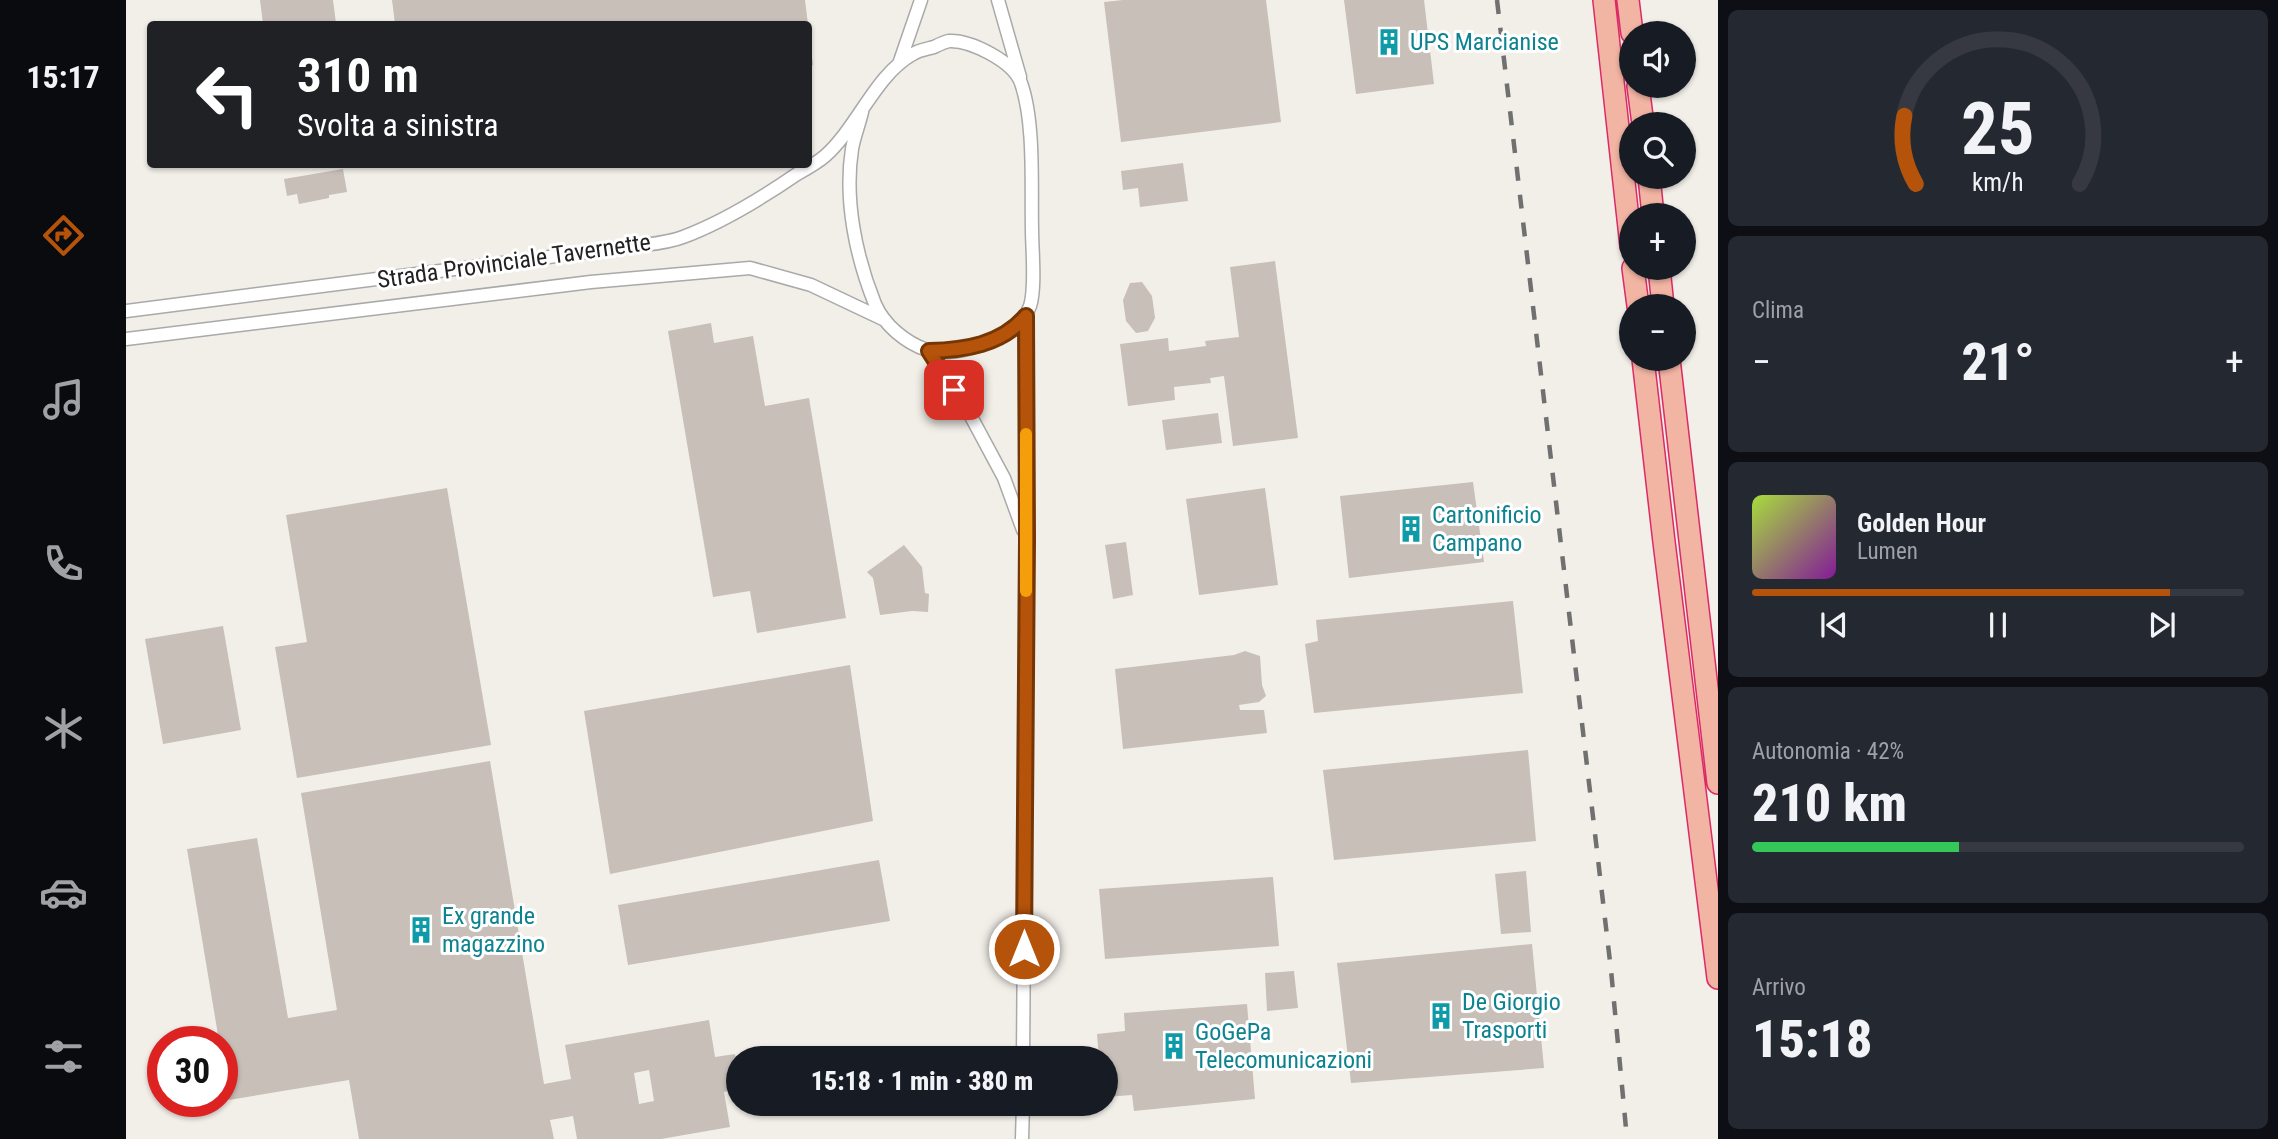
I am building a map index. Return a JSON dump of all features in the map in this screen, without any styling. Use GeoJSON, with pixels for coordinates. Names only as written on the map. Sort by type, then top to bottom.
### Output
{"type":"FeatureCollection","features":[{"type":"Feature","properties":{"kind":"highway"},"geometry":{"type":"LineString","coordinates":[[1604,0],[1626,203]]}},
{"type":"Feature","properties":{"kind":"highway"},"geometry":{"type":"LineString","coordinates":[[1628,0],[1631,21]]}},
{"type":"Feature","properties":{"kind":"highway"},"geometry":{"type":"LineString","coordinates":[[1644,371],[1718,978]]}},
{"type":"Feature","properties":{"kind":"highway"},"geometry":{"type":"LineString","coordinates":[[1670,371],[1718,783]]}},
{"type":"Feature","properties":{"kind":"street"},"geometry":{"type":"LineString","coordinates":[[899,64],[921,0]]}},
{"type":"Feature","properties":{"kind":"street"},"geometry":{"type":"LineString","coordinates":[[998,0],[1021,81],[1029,121],[1033,264],[1031,304],[1018,325],[993,341],[956,351],[929,351],[903,337],[885,320],[877,308],[866,278],[849,195],[852,149],[862,113],[877,88],[899,64],[914,53],[949,41],[979,47],[1001,60],[1021,81]]}},
{"type":"Feature","properties":{"kind":"street","name":"Strada Provinciale Tavernette"},"geometry":{"type":"LineString","coordinates":[[812,165],[825,156],[862,113]]}},
{"type":"Feature","properties":{"kind":"street","name":"Strada Provinciale Tavernette"},"geometry":{"type":"LineString","coordinates":[[126,311],[680,238],[718,221],[807,168]]}},
{"type":"Feature","properties":{"kind":"street","name":"Strada Provinciale Tavernette"},"geometry":{"type":"LineString","coordinates":[[126,339],[591,282],[750,268],[811,285],[885,320]]}},
{"type":"Feature","properties":{"kind":"street"},"geometry":{"type":"LineString","coordinates":[[1023,1046],[1026,316]]}},
{"type":"Feature","properties":{"kind":"street"},"geometry":{"type":"LineString","coordinates":[[929,351],[967,409],[1004,478],[1027,539]]}},
{"type":"Feature","properties":{"kind":"street"},"geometry":{"type":"LineString","coordinates":[[1022,1139],[1023,1116]]}},
{"type":"Feature","properties":{"kind":"building"},"geometry":{"type":"Polygon","coordinates":[[[260,0],[333,0],[336,21],[263,21],[260,0]]]}},
{"type":"Feature","properties":{"kind":"building"},"geometry":{"type":"Polygon","coordinates":[[[392,0],[805,0],[808,21],[395,21],[392,0]]]}},
{"type":"Feature","properties":{"kind":"building"},"geometry":{"type":"Polygon","coordinates":[[[1266,0],[1281,122],[1121,142],[1104,2],[1266,0]]]}},
{"type":"Feature","properties":{"kind":"building","name":"UPS Marcianise"},"geometry":{"type":"Polygon","coordinates":[[[1344,0],[1424,0],[1434,84],[1356,94],[1344,0]]]}},
{"type":"Feature","properties":{"kind":"building"},"geometry":{"type":"Polygon","coordinates":[[[1183,163],[1188,201],[1140,207],[1138,188],[1123,190],[1121,171],[1183,163]]]}},
{"type":"Feature","properties":{"kind":"building"},"geometry":{"type":"Polygon","coordinates":[[[343,169],[347,192],[299,204],[297,194],[287,196],[284,179],[343,169]]]}},
{"type":"Feature","properties":{"kind":"building"},"geometry":{"type":"Polygon","coordinates":[[[1275,261],[1298,438],[1233,446],[1224,376],[1210,378],[1211,383],[1174,387],[1175,400],[1128,406],[1120,344],[1168,338],[1169,351],[1206,346],[1205,341],[1239,337],[1230,267],[1275,261]]]}},
{"type":"Feature","properties":{"kind":"building"},"geometry":{"type":"Polygon","coordinates":[[[1142,282],[1152,296],[1155,318],[1148,331],[1136,333],[1126,321],[1123,300],[1130,283],[1142,282]]]}},
{"type":"Feature","properties":{"kind":"building"},"geometry":{"type":"Polygon","coordinates":[[[711,323],[714,343],[753,336],[765,406],[809,398],[846,618],[757,633],[750,591],[713,597],[668,331],[711,323]]]}},
{"type":"Feature","properties":{"kind":"building"},"geometry":{"type":"Polygon","coordinates":[[[1218,413],[1222,443],[1166,450],[1162,420],[1218,413]]]}},
{"type":"Feature","properties":{"kind":"building","name":"Cartonificio Campano"},"geometry":{"type":"Polygon","coordinates":[[[1473,482],[1484,562],[1349,578],[1340,496],[1473,482]]]}},
{"type":"Feature","properties":{"kind":"building"},"geometry":{"type":"Polygon","coordinates":[[[447,488],[491,745],[297,778],[275,647],[307,642],[286,515],[447,488]]]}},
{"type":"Feature","properties":{"kind":"building"},"geometry":{"type":"Polygon","coordinates":[[[1265,488],[1278,585],[1199,595],[1186,499],[1265,488]]]}},
{"type":"Feature","properties":{"kind":"building"},"geometry":{"type":"Polygon","coordinates":[[[1126,542],[1133,595],[1113,599],[1105,545],[1126,542]]]}},
{"type":"Feature","properties":{"kind":"building"},"geometry":{"type":"Polygon","coordinates":[[[904,545],[922,567],[925,593],[929,594],[928,612],[880,615],[873,578],[867,572],[904,545]]]}},
{"type":"Feature","properties":{"kind":"building"},"geometry":{"type":"Polygon","coordinates":[[[1513,601],[1523,693],[1314,713],[1305,644],[1318,641],[1316,620],[1513,601]]]}},
{"type":"Feature","properties":{"kind":"building"},"geometry":{"type":"Polygon","coordinates":[[[223,626],[241,730],[163,744],[145,639],[223,626]]]}},
{"type":"Feature","properties":{"kind":"building"},"geometry":{"type":"Polygon","coordinates":[[[1245,651],[1260,656],[1262,685],[1266,696],[1259,702],[1239,705],[1240,710],[1264,710],[1267,733],[1123,749],[1115,669],[1234,655],[1245,651]]]}},
{"type":"Feature","properties":{"kind":"building"},"geometry":{"type":"Polygon","coordinates":[[[850,665],[873,821],[610,874],[584,711],[850,665]]]}},
{"type":"Feature","properties":{"kind":"building"},"geometry":{"type":"Polygon","coordinates":[[[1528,750],[1536,841],[1334,860],[1323,770],[1528,750]]]}},
{"type":"Feature","properties":{"kind":"building","name":"Ex grande magazzino"},"geometry":{"type":"Polygon","coordinates":[[[490,761],[544,1084],[571,1079],[565,1045],[709,1020],[715,1057],[726,1055],[724,1092],[730,1127],[661,1139],[577,1139],[573,1116],[550,1120],[554,1139],[359,1139],[349,1080],[238,1098],[238,1026],[216,1026],[187,849],[257,838],[288,1018],[337,1010],[301,793],[490,761]],[[649,1070],[634,1073],[639,1104],[654,1101],[649,1070]]]}},
{"type":"Feature","properties":{"kind":"building"},"geometry":{"type":"Polygon","coordinates":[[[879,860],[890,921],[628,965],[618,905],[879,860]]]}},
{"type":"Feature","properties":{"kind":"building"},"geometry":{"type":"Polygon","coordinates":[[[1526,871],[1531,932],[1501,934],[1495,874],[1526,871]]]}},
{"type":"Feature","properties":{"kind":"building"},"geometry":{"type":"Polygon","coordinates":[[[1273,877],[1279,946],[1105,959],[1099,889],[1273,877]]]}},
{"type":"Feature","properties":{"kind":"building","name":"De Giorgio Trasporti"},"geometry":{"type":"Polygon","coordinates":[[[1532,944],[1544,1068],[1351,1083],[1337,963],[1532,944]]]}},
{"type":"Feature","properties":{"kind":"building"},"geometry":{"type":"Polygon","coordinates":[[[1294,971],[1298,1008],[1267,1011],[1265,973],[1294,971]]]}},
{"type":"Feature","properties":{"kind":"building","name":"GoGePa Telecomunicazioni"},"geometry":{"type":"Polygon","coordinates":[[[1247,1004],[1255,1099],[1134,1111],[1132,1095],[1118,1096],[1118,1046],[1098,1046],[1097,1034],[1125,1031],[1124,1013],[1247,1004]]]}},
{"type":"Feature","properties":{"kind":"railway"},"geometry":{"type":"LineString","coordinates":[[1497,0],[1611,970],[1627,1139]]}},
{"type":"Feature","properties":{"kind":"slow traffic"},"geometry":{"type":"LineString","coordinates":[[1026,434],[1026,591]]}},
{"type":"Feature","properties":{"kind":"place","name":"UPS Marcianise"},"geometry":{"type":"Point","coordinates":[1389,42]}},
{"type":"Feature","properties":{"kind":"place","name":"Cartonificio Campano"},"geometry":{"type":"Point","coordinates":[1411,529]}},
{"type":"Feature","properties":{"kind":"place","name":"Ex grande magazzino"},"geometry":{"type":"Point","coordinates":[421,930]}},
{"type":"Feature","properties":{"kind":"place","name":"De Giorgio Trasporti"},"geometry":{"type":"Point","coordinates":[1441,1016]}},
{"type":"Feature","properties":{"kind":"place","name":"GoGePa Telecomunicazioni"},"geometry":{"type":"Point","coordinates":[1174,1046]}},
{"type":"Feature","properties":{"kind":"route"},"geometry":{"type":"LineString","coordinates":[[954,390],[929,351],[956,351],[993,341],[1018,325],[1026,316],[1024,949]]}}]}
